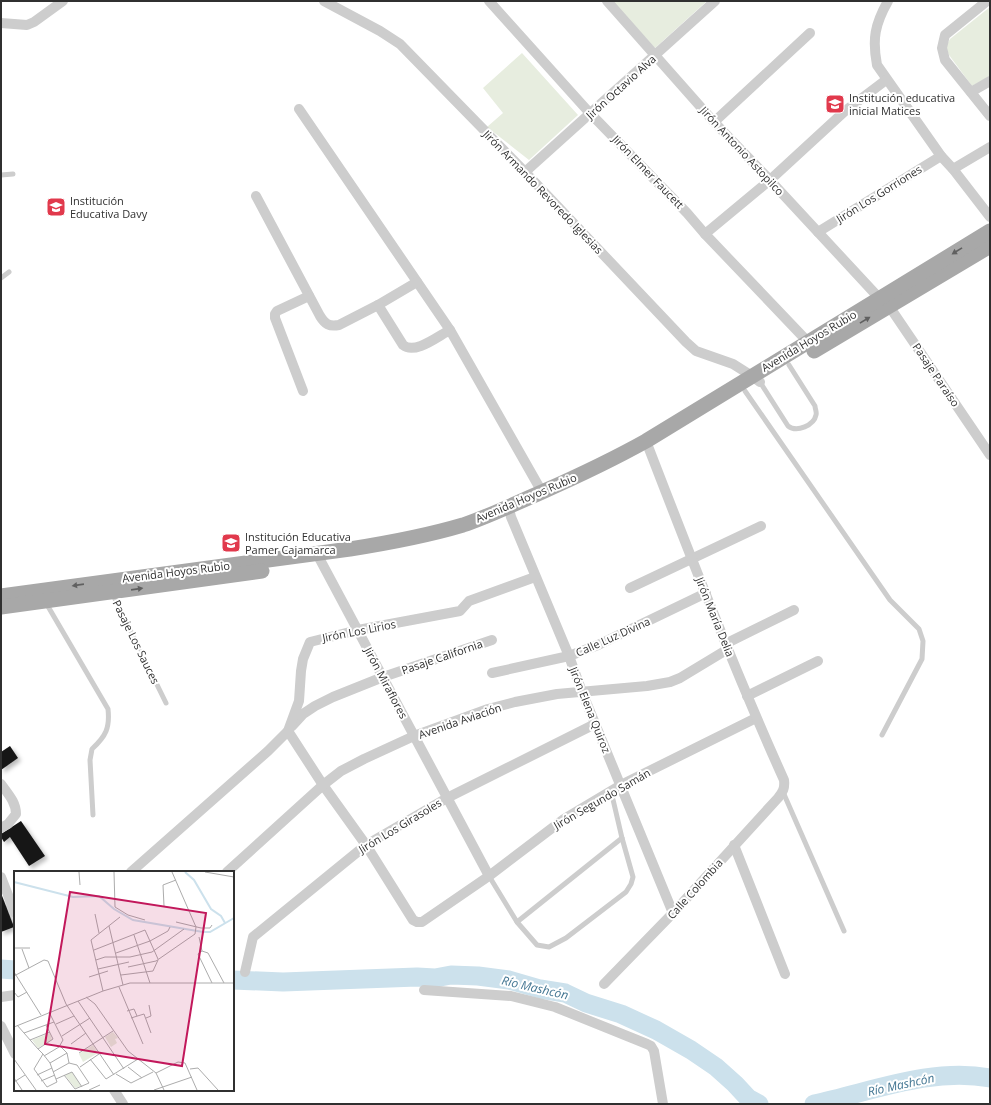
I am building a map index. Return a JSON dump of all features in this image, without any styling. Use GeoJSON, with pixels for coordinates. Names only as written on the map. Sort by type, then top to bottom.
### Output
{"type":"FeatureCollection","features":[{"type":"Feature","properties":{"kind":"main road","name":"Avenida Hoyos Rubio"},"geometry":{"type":"LineString","coordinates":[[510,512],[542,492],[648,446],[745,391],[756,379],[789,365],[990,231]]}},
{"type":"Feature","properties":{"kind":"main road","name":"Avenida Hoyos Rubio"},"geometry":{"type":"LineString","coordinates":[[1,607],[42,596],[320,558],[360,558],[431,543],[467,533],[510,512],[590,482],[756,379],[808,342],[990,246]]}},
{"type":"Feature","properties":{"kind":"main road","name":"Avenida Hoyos Rubio"},"geometry":{"type":"LineString","coordinates":[[1,596],[42,596]]}},
{"type":"Feature","properties":{"kind":"street"},"geometry":{"type":"LineString","coordinates":[[1,23],[27,25],[34,22],[63,1]]}},
{"type":"Feature","properties":{"kind":"street","name":"Jirón Armando Revoredo Iglesias"},"geometry":{"type":"LineString","coordinates":[[324,1],[380,31],[400,44],[696,351],[732,364],[756,379]]}},
{"type":"Feature","properties":{"kind":"street","name":"Jirón Elmer Faucett"},"geometry":{"type":"LineString","coordinates":[[489,1],[591,114],[687,213],[705,234],[808,342]]}},
{"type":"Feature","properties":{"kind":"street","name":"Jirón Antonio Astopilco"},"geometry":{"type":"LineString","coordinates":[[607,1],[714,122],[885,302]]}},
{"type":"Feature","properties":{"kind":"street","name":"Jirón Octavio Alva"},"geometry":{"type":"LineString","coordinates":[[525,172],[715,1]]}},
{"type":"Feature","properties":{"kind":"street"},"geometry":{"type":"LineString","coordinates":[[887,1],[880,15],[875,33],[874,49],[877,65],[886,80],[941,156],[953,169],[990,218]]}},
{"type":"Feature","properties":{"kind":"street"},"geometry":{"type":"LineString","coordinates":[[987,1],[945,35],[942,48],[946,60],[990,116]]}},
{"type":"Feature","properties":{"kind":"street"},"geometry":{"type":"LineString","coordinates":[[714,122],[810,33]]}},
{"type":"Feature","properties":{"kind":"street"},"geometry":{"type":"LineString","coordinates":[[705,234],[770,180],[845,111],[886,80]]}},
{"type":"Feature","properties":{"kind":"street"},"geometry":{"type":"LineString","coordinates":[[971,92],[990,81]]}},
{"type":"Feature","properties":{"kind":"street"},"geometry":{"type":"LineString","coordinates":[[298,109],[450,330],[542,492]]}},
{"type":"Feature","properties":{"kind":"street"},"geometry":{"type":"LineString","coordinates":[[953,169],[990,147]]}},
{"type":"Feature","properties":{"kind":"street","name":"Jirón Los Gorriones"},"geometry":{"type":"LineString","coordinates":[[818,232],[941,156]]}},
{"type":"Feature","properties":{"kind":"street"},"geometry":{"type":"LineString","coordinates":[[256,196],[309,296],[324,322],[328,325],[338,325],[378,305],[417,282]]}},
{"type":"Feature","properties":{"kind":"street"},"geometry":{"type":"LineString","coordinates":[[303,392],[275,318],[275,314],[277,311],[309,296]]}},
{"type":"Feature","properties":{"kind":"street","name":"Pasaje Paraíso"},"geometry":{"type":"LineString","coordinates":[[885,302],[990,454]]}},
{"type":"Feature","properties":{"kind":"street"},"geometry":{"type":"LineString","coordinates":[[378,305],[403,345],[407,348],[411,349],[419,347],[450,330]]}},
{"type":"Feature","properties":{"kind":"street","name":"Jirón María Delia"},"geometry":{"type":"LineString","coordinates":[[648,446],[726,646],[784,780],[785,786],[783,792]]}},
{"type":"Feature","properties":{"kind":"street","name":"Jirón Elena Quiroz"},"geometry":{"type":"LineString","coordinates":[[510,512],[535,577],[569,656],[582,692],[673,913]]}},
{"type":"Feature","properties":{"kind":"street"},"geometry":{"type":"LineString","coordinates":[[630,588],[761,526]]}},
{"type":"Feature","properties":{"kind":"street","name":"Jirón Miraflores"},"geometry":{"type":"LineString","coordinates":[[320,558],[489,876]]}},
{"type":"Feature","properties":{"kind":"street","name":"Jirón Los Lirios"},"geometry":{"type":"LineString","coordinates":[[132,871],[268,751],[288,731],[299,702],[301,671],[308,644],[313,640],[460,611],[469,601],[535,577]]}},
{"type":"Feature","properties":{"kind":"street","name":"Calle Luz Divina"},"geometry":{"type":"LineString","coordinates":[[492,673],[569,656],[617,637],[706,593]]}},
{"type":"Feature","properties":{"kind":"street","name":"Avenida Aviación"},"geometry":{"type":"LineString","coordinates":[[228,871],[323,785],[341,771],[364,759],[414,736],[488,709],[515,702],[557,694],[647,686],[675,680],[726,646],[794,610]]}},
{"type":"Feature","properties":{"kind":"street","name":"Pasaje California"},"geometry":{"type":"LineString","coordinates":[[288,731],[303,714],[315,706],[383,677],[492,640]]}},
{"type":"Feature","properties":{"kind":"street"},"geometry":{"type":"LineString","coordinates":[[748,696],[818,661]]}},
{"type":"Feature","properties":{"kind":"street","name":"Jirón Segundo Samán"},"geometry":{"type":"LineString","coordinates":[[366,845],[413,920],[422,922],[489,876],[564,819],[621,785],[756,718]]}},
{"type":"Feature","properties":{"kind":"street","name":"Jirón Los Girasoles"},"geometry":{"type":"LineString","coordinates":[[245,972],[253,938],[366,845],[447,798],[596,724]]}},
{"type":"Feature","properties":{"kind":"street"},"geometry":{"type":"LineString","coordinates":[[288,731],[323,785],[366,845]]}},
{"type":"Feature","properties":{"kind":"street"},"geometry":{"type":"LineString","coordinates":[[1,784],[16,807],[16,814],[8,824],[1,828]]}},
{"type":"Feature","properties":{"kind":"street","name":"Calle Colombia"},"geometry":{"type":"LineString","coordinates":[[604,984],[673,913],[783,792]]}},
{"type":"Feature","properties":{"kind":"street"},"geometry":{"type":"LineString","coordinates":[[734,845],[785,974]]}},
{"type":"Feature","properties":{"kind":"street"},"geometry":{"type":"LineString","coordinates":[[1,877],[14,910]]}},
{"type":"Feature","properties":{"kind":"street"},"geometry":{"type":"LineString","coordinates":[[424,990],[511,996],[555,1007],[647,1044],[651,1046],[654,1051],[663,1104]]}},
{"type":"Feature","properties":{"kind":"street"},"geometry":{"type":"LineString","coordinates":[[1,997],[14,995]]}},
{"type":"Feature","properties":{"kind":"street"},"geometry":{"type":"LineString","coordinates":[[1,1026],[14,1052]]}},
{"type":"Feature","properties":{"kind":"street"},"geometry":{"type":"LineString","coordinates":[[115,1091],[123,1104]]}},
{"type":"Feature","properties":{"kind":"lane"},"geometry":{"type":"LineString","coordinates":[[1,175],[13,174]]}},
{"type":"Feature","properties":{"kind":"lane"},"geometry":{"type":"LineString","coordinates":[[1,278],[9,272]]}},
{"type":"Feature","properties":{"kind":"lane"},"geometry":{"type":"LineString","coordinates":[[756,379],[788,426],[791,429],[800,429],[814,419],[816,416],[816,411],[815,406],[789,365]]}},
{"type":"Feature","properties":{"kind":"lane"},"geometry":{"type":"LineString","coordinates":[[745,391],[890,600],[919,629],[923,640],[922,659],[882,735]]}},
{"type":"Feature","properties":{"kind":"lane","name":"Pasaje Los Sauces"},"geometry":{"type":"LineString","coordinates":[[109,587],[166,704]]}},
{"type":"Feature","properties":{"kind":"lane"},"geometry":{"type":"LineString","coordinates":[[42,596],[108,709],[109,720],[107,730],[101,740],[92,749],[90,760],[93,814]]}},
{"type":"Feature","properties":{"kind":"lane"},"geometry":{"type":"LineString","coordinates":[[489,876],[517,922],[538,945],[549,947],[566,938],[626,892],[631,884],[633,877],[611,791]]}},
{"type":"Feature","properties":{"kind":"lane"},"geometry":{"type":"LineString","coordinates":[[783,792],[844,931]]}},
{"type":"Feature","properties":{"kind":"lane"},"geometry":{"type":"LineString","coordinates":[[517,922],[622,838]]}},
{"type":"Feature","properties":{"kind":"shaded area"},"geometry":{"type":"Polygon","coordinates":[[[612,1],[707,1],[655,48],[612,1]]]}},
{"type":"Feature","properties":{"kind":"shaded area"},"geometry":{"type":"Polygon","coordinates":[[[990,7],[990,76],[972,86],[949,55],[947,45],[950,39],[990,7]]]}},
{"type":"Feature","properties":{"kind":"shaded area"},"geometry":{"type":"Polygon","coordinates":[[[522,53],[578,115],[529,160],[487,127],[503,113],[483,88],[522,53]]]}},
{"type":"Feature","properties":{"kind":"building"},"geometry":{"type":"Polygon","coordinates":[[[10,746],[18,758],[1,770],[1,752],[10,746]]]}},
{"type":"Feature","properties":{"kind":"building"},"geometry":{"type":"Polygon","coordinates":[[[21,821],[45,856],[29,866],[10,837],[4,842],[1,837],[1,834],[21,821]]]}},
{"type":"Feature","properties":{"kind":"building"},"geometry":{"type":"Polygon","coordinates":[[[1,893],[14,927],[1,932],[1,893]]]}},
{"type":"Feature","properties":{"kind":"waterway","name":"Río Mashcón"},"geometry":{"type":"LineString","coordinates":[[1,969],[14,970]]}},
{"type":"Feature","properties":{"kind":"waterway","name":"Río Mashcón"},"geometry":{"type":"LineString","coordinates":[[234,980],[283,982],[417,977],[435,978],[451,975],[478,976],[509,980],[540,989],[565,993],[586,1003],[621,1014],[656,1030],[691,1050],[716,1067],[748,1098],[759,1104]]}},
{"type":"Feature","properties":{"kind":"waterway","name":"Río Mashcón"},"geometry":{"type":"LineString","coordinates":[[814,1104],[901,1082],[923,1078],[968,1075],[990,1078]]}},
{"type":"Feature","properties":{"kind":"place","name":"Institución educativa inicial Matices"},"geometry":{"type":"Point","coordinates":[835,104]}},
{"type":"Feature","properties":{"kind":"place","name":"Institución Educativa Davy"},"geometry":{"type":"Point","coordinates":[56,207]}},
{"type":"Feature","properties":{"kind":"place","name":"Institución Educativa Pamer Cajamarca"},"geometry":{"type":"Point","coordinates":[231,543]}}]}
